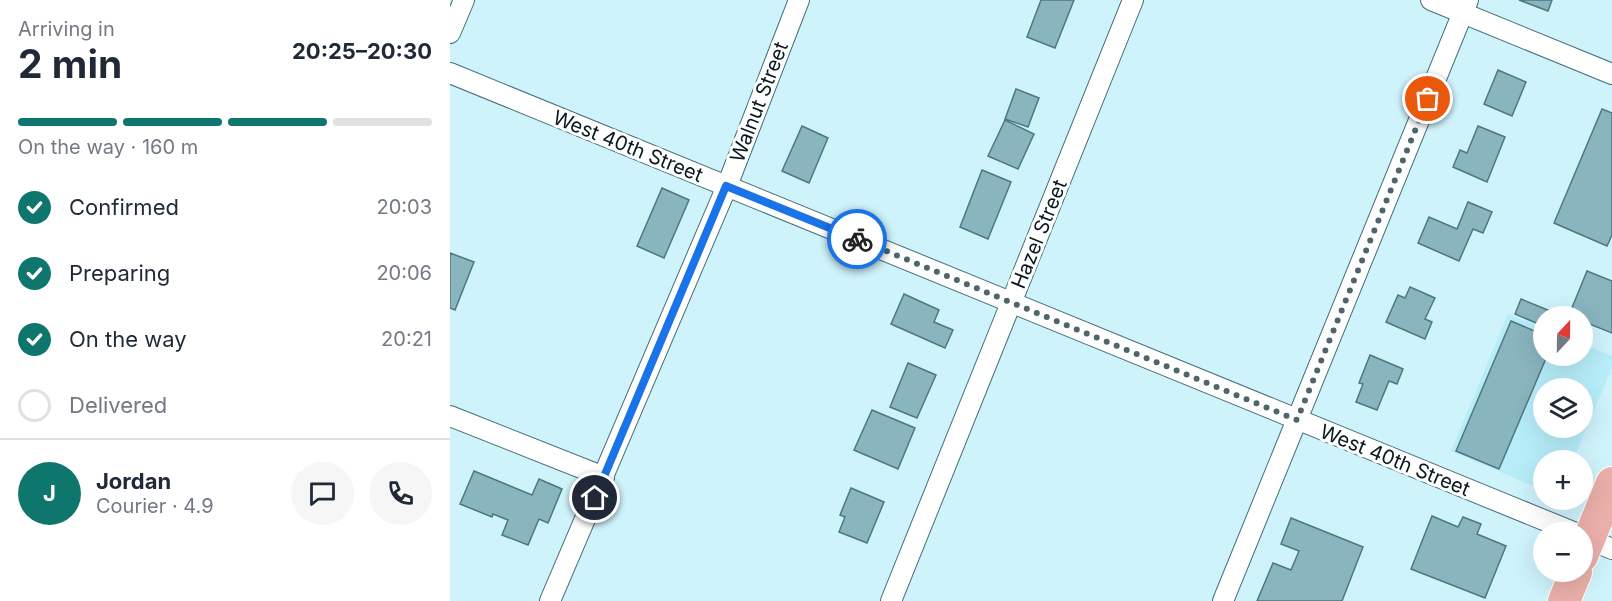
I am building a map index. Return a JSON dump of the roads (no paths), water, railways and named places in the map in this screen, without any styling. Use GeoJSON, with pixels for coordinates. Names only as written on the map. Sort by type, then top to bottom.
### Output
{"type":"FeatureCollection","features":[{"type":"Feature","properties":{"kind":"main road"},"geometry":{"type":"LineString","coordinates":[[1593,530],[1612,483]]}},
{"type":"Feature","properties":{"kind":"main road"},"geometry":{"type":"LineString","coordinates":[[1564,601],[1572,582]]}},
{"type":"Feature","properties":{"kind":"street"},"geometry":{"type":"LineString","coordinates":[[450,33],[464,0]]}},
{"type":"Feature","properties":{"kind":"street","name":"Walnut Street"},"geometry":{"type":"LineString","coordinates":[[550,601],[726,186],[799,0]]}},
{"type":"Feature","properties":{"kind":"street","name":"Hazel Street"},"geometry":{"type":"LineString","coordinates":[[891,601],[1133,0]]}},
{"type":"Feature","properties":{"kind":"street"},"geometry":{"type":"LineString","coordinates":[[1431,0],[1466,7],[1612,74]]}},
{"type":"Feature","properties":{"kind":"street"},"geometry":{"type":"LineString","coordinates":[[1223,601],[1466,7]]}},
{"type":"Feature","properties":{"kind":"street","name":"West 40th Street"},"geometry":{"type":"LineString","coordinates":[[450,73],[1011,302],[1538,522]]}},
{"type":"Feature","properties":{"kind":"street"},"geometry":{"type":"LineString","coordinates":[[450,416],[604,477]]}}]}
